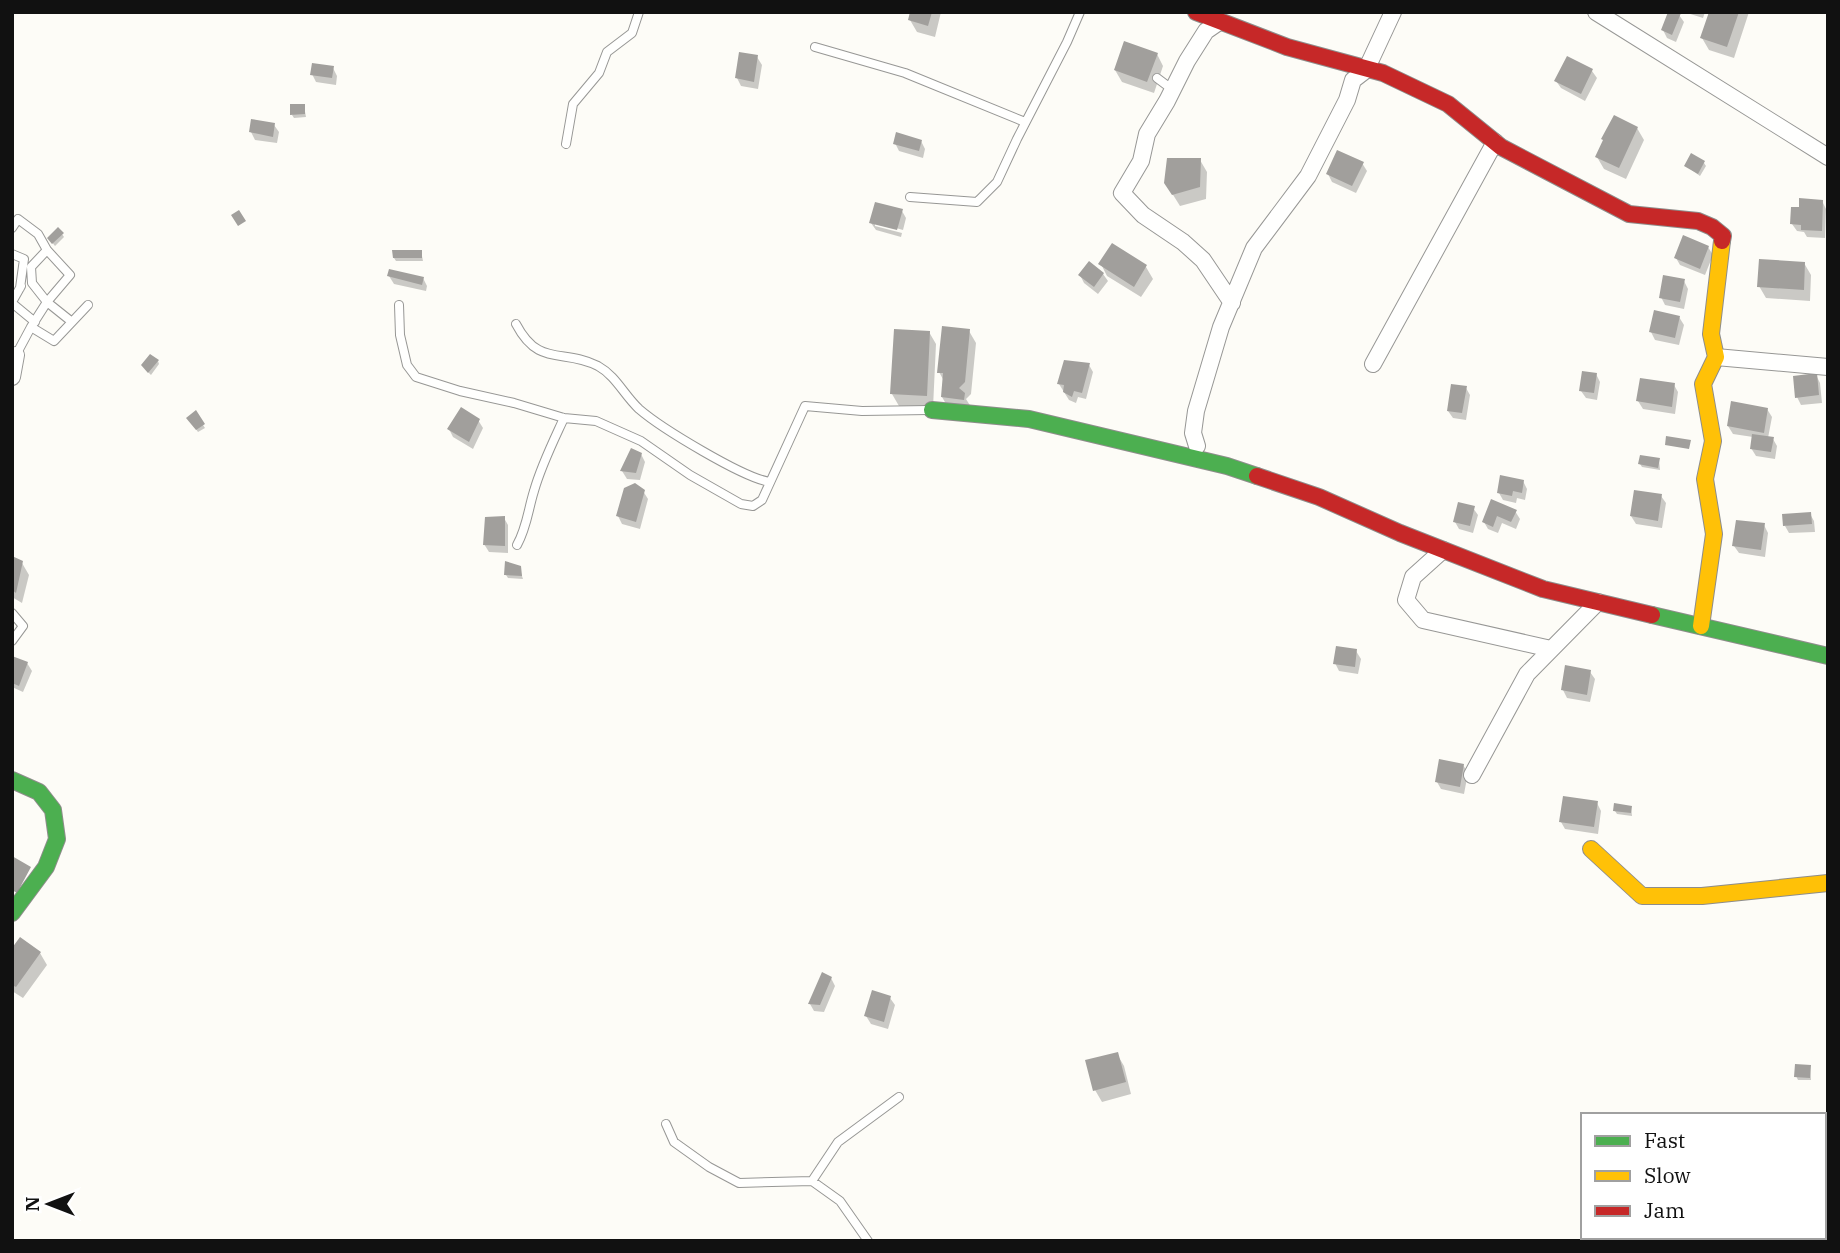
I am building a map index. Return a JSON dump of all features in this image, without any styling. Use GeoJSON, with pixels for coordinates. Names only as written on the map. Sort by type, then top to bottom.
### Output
{"type":"FeatureCollection","features":[{"type":"Feature","properties":{"kind":"street"},"geometry":{"type":"LineString","coordinates":[[1196,12],[1287,47],[1383,73],[1448,104],[1495,142],[1629,214],[1698,221],[1713,227],[1723,236],[1712,334],[1717,357],[1703,384],[1713,441],[1705,479],[1714,534],[1701,626]]}},
{"type":"Feature","properties":{"kind":"street"},"geometry":{"type":"LineString","coordinates":[[1198,446],[1193,433],[1196,411],[1221,327],[1254,248],[1308,176],[1347,100],[1353,80],[1366,70],[1393,12]]}},
{"type":"Feature","properties":{"kind":"street"},"geometry":{"type":"LineString","coordinates":[[1596,12],[1828,157]]}},
{"type":"Feature","properties":{"kind":"street"},"geometry":{"type":"LineString","coordinates":[[1219,22],[1206,32],[1187,61],[1147,134],[1141,161],[1122,193],[1143,215],[1183,242],[1203,260],[1232,303]]}},
{"type":"Feature","properties":{"kind":"street"},"geometry":{"type":"LineString","coordinates":[[1373,364],[1495,142]]}},
{"type":"Feature","properties":{"kind":"street"},"geometry":{"type":"LineString","coordinates":[[12,377],[16,355]]}},
{"type":"Feature","properties":{"kind":"street"},"geometry":{"type":"LineString","coordinates":[[1717,357],[1828,367]]}},
{"type":"Feature","properties":{"kind":"street"},"geometry":{"type":"LineString","coordinates":[[932,410],[1029,419],[1227,466],[1319,497],[1400,533],[1543,589],[1828,656]]}},
{"type":"Feature","properties":{"kind":"street"},"geometry":{"type":"LineString","coordinates":[[1443,550],[1413,577],[1406,600],[1423,620],[1551,649]]}},
{"type":"Feature","properties":{"kind":"street"},"geometry":{"type":"LineString","coordinates":[[1472,775],[1527,674],[1598,602]]}},
{"type":"Feature","properties":{"kind":"street"},"geometry":{"type":"LineString","coordinates":[[12,780],[39,792],[53,810],[57,839],[46,867],[12,913]]}},
{"type":"Feature","properties":{"kind":"street"},"geometry":{"type":"LineString","coordinates":[[1591,849],[1642,896],[1702,896],[1828,883]]}},
{"type":"Feature","properties":{"kind":"lane"},"geometry":{"type":"LineString","coordinates":[[566,144],[573,104],[599,73],[607,52],[632,33],[639,12]]}},
{"type":"Feature","properties":{"kind":"lane"},"geometry":{"type":"LineString","coordinates":[[910,197],[977,202],[997,182],[1080,12]]}},
{"type":"Feature","properties":{"kind":"lane"},"geometry":{"type":"LineString","coordinates":[[815,47],[905,73],[1025,122]]}},
{"type":"Feature","properties":{"kind":"lane"},"geometry":{"type":"LineString","coordinates":[[1157,78],[1172,90]]}},
{"type":"Feature","properties":{"kind":"lane"},"geometry":{"type":"LineString","coordinates":[[12,228],[18,219],[37,234],[47,250],[70,275],[47,302],[16,355]]}},
{"type":"Feature","properties":{"kind":"lane"},"geometry":{"type":"LineString","coordinates":[[47,250],[31,267],[12,302],[54,341],[88,305]]}},
{"type":"Feature","properties":{"kind":"lane"},"geometry":{"type":"LineString","coordinates":[[12,254],[24,259],[20,288]]}},
{"type":"Feature","properties":{"kind":"lane"},"geometry":{"type":"LineString","coordinates":[[31,267],[32,283],[47,302],[72,322]]}},
{"type":"Feature","properties":{"kind":"lane"},"geometry":{"type":"LineString","coordinates":[[399,305],[402,345],[407,365],[416,377],[564,418],[596,421],[641,441],[690,475],[741,504],[753,506],[762,500],[805,406],[862,411],[932,410]]}},
{"type":"Feature","properties":{"kind":"lane"},"geometry":{"type":"LineString","coordinates":[[516,324],[524,339],[537,350],[594,364],[607,372],[640,410],[733,468],[758,480],[770,482]]}},
{"type":"Feature","properties":{"kind":"lane"},"geometry":{"type":"LineString","coordinates":[[517,545],[526,528],[533,493],[548,451],[564,418]]}},
{"type":"Feature","properties":{"kind":"lane"},"geometry":{"type":"LineString","coordinates":[[12,612],[23,626],[12,641]]}},
{"type":"Feature","properties":{"kind":"lane"},"geometry":{"type":"LineString","coordinates":[[812,1181],[838,1142],[899,1097]]}},
{"type":"Feature","properties":{"kind":"lane"},"geometry":{"type":"LineString","coordinates":[[666,1124],[674,1142],[709,1167],[739,1183],[812,1181],[840,1201],[868,1241]]}},
{"type":"Feature","properties":{"kind":"building"},"geometry":{"type":"Polygon","coordinates":[[[910,12],[932,12],[928,26],[908,20],[910,12]]]}},
{"type":"Feature","properties":{"kind":"building"},"geometry":{"type":"Polygon","coordinates":[[[1668,12],[1681,13],[1672,35],[1661,30],[1668,12]]]}},
{"type":"Feature","properties":{"kind":"building"},"geometry":{"type":"Polygon","coordinates":[[[1709,12],[1739,12],[1727,47],[1700,38],[1709,12]]]}},
{"type":"Feature","properties":{"kind":"building"},"geometry":{"type":"Polygon","coordinates":[[[1124,41],[1158,53],[1147,82],[1114,70],[1124,41]]]}},
{"type":"Feature","properties":{"kind":"building"},"geometry":{"type":"Polygon","coordinates":[[[739,52],[758,55],[754,82],[735,78],[739,52]]]}},
{"type":"Feature","properties":{"kind":"building"},"geometry":{"type":"Polygon","coordinates":[[[1567,56],[1593,69],[1581,94],[1554,81],[1567,56]]]}},
{"type":"Feature","properties":{"kind":"building"},"geometry":{"type":"Polygon","coordinates":[[[312,63],[334,66],[332,78],[310,75],[312,63]]]}},
{"type":"Feature","properties":{"kind":"building"},"geometry":{"type":"Polygon","coordinates":[[[290,104],[305,104],[305,114],[290,115],[290,104]]]}},
{"type":"Feature","properties":{"kind":"building"},"geometry":{"type":"Polygon","coordinates":[[[1614,115],[1638,127],[1619,168],[1595,157],[1614,115]]]}},
{"type":"Feature","properties":{"kind":"building"},"geometry":{"type":"Polygon","coordinates":[[[251,119],[275,123],[273,137],[249,132],[251,119]]]}},
{"type":"Feature","properties":{"kind":"building"},"geometry":{"type":"Polygon","coordinates":[[[896,132],[922,140],[919,151],[893,144],[896,132]]]}},
{"type":"Feature","properties":{"kind":"building"},"geometry":{"type":"Polygon","coordinates":[[[1337,150],[1364,162],[1352,186],[1326,174],[1337,150]]]}},
{"type":"Feature","properties":{"kind":"building"},"geometry":{"type":"Polygon","coordinates":[[[1691,153],[1705,161],[1698,174],[1684,166],[1691,153]]]}},
{"type":"Feature","properties":{"kind":"building"},"geometry":{"type":"Polygon","coordinates":[[[1167,158],[1201,158],[1200,187],[1172,195],[1164,183],[1167,158]]]}},
{"type":"Feature","properties":{"kind":"building"},"geometry":{"type":"Polygon","coordinates":[[[1799,198],[1823,200],[1822,231],[1801,230],[1801,225],[1790,224],[1791,207],[1799,207],[1799,198]]]}},
{"type":"Feature","properties":{"kind":"building"},"geometry":{"type":"Polygon","coordinates":[[[875,202],[903,209],[897,230],[869,223],[875,202]]]}},
{"type":"Feature","properties":{"kind":"building"},"geometry":{"type":"Polygon","coordinates":[[[239,210],[246,221],[238,226],[231,215],[239,210]]]}},
{"type":"Feature","properties":{"kind":"building"},"geometry":{"type":"Polygon","coordinates":[[[58,227],[64,233],[52,244],[47,238],[58,227]]]}},
{"type":"Feature","properties":{"kind":"building"},"geometry":{"type":"Polygon","coordinates":[[[1683,235],[1709,246],[1700,269],[1674,258],[1683,235]]]}},
{"type":"Feature","properties":{"kind":"building"},"geometry":{"type":"Polygon","coordinates":[[[1112,243],[1147,265],[1134,287],[1098,264],[1112,243]]]}},
{"type":"Feature","properties":{"kind":"building"},"geometry":{"type":"Polygon","coordinates":[[[392,250],[422,250],[422,258],[393,258],[392,250]]]}},
{"type":"Feature","properties":{"kind":"building"},"geometry":{"type":"Polygon","coordinates":[[[1759,259],[1805,262],[1804,290],[1757,287],[1759,259]]]}},
{"type":"Feature","properties":{"kind":"building"},"geometry":{"type":"Polygon","coordinates":[[[1089,261],[1104,273],[1094,287],[1078,275],[1089,261]]]}},
{"type":"Feature","properties":{"kind":"building"},"geometry":{"type":"Polygon","coordinates":[[[389,269],[424,277],[422,285],[387,276],[389,269]]]}},
{"type":"Feature","properties":{"kind":"building"},"geometry":{"type":"Polygon","coordinates":[[[1663,275],[1685,279],[1680,302],[1659,298],[1663,275]]]}},
{"type":"Feature","properties":{"kind":"building"},"geometry":{"type":"Polygon","coordinates":[[[1654,310],[1680,316],[1675,338],[1649,332],[1654,310]]]}},
{"type":"Feature","properties":{"kind":"building"},"geometry":{"type":"Polygon","coordinates":[[[942,326],[970,329],[965,382],[959,388],[965,393],[964,400],[941,397],[943,373],[937,373],[942,326]]]}},
{"type":"Feature","properties":{"kind":"building"},"geometry":{"type":"Polygon","coordinates":[[[894,329],[930,331],[927,396],[890,394],[894,329]]]}},
{"type":"Feature","properties":{"kind":"building"},"geometry":{"type":"Polygon","coordinates":[[[150,354],[159,360],[148,373],[141,365],[150,354]]]}},
{"type":"Feature","properties":{"kind":"building"},"geometry":{"type":"Polygon","coordinates":[[[1064,360],[1090,363],[1082,393],[1074,391],[1072,397],[1063,392],[1064,385],[1057,384],[1064,360]]]}},
{"type":"Feature","properties":{"kind":"building"},"geometry":{"type":"Polygon","coordinates":[[[1582,371],[1597,373],[1594,393],[1579,391],[1582,371]]]}},
{"type":"Feature","properties":{"kind":"building"},"geometry":{"type":"Polygon","coordinates":[[[1817,373],[1819,395],[1795,398],[1793,376],[1817,373]]]}},
{"type":"Feature","properties":{"kind":"building"},"geometry":{"type":"Polygon","coordinates":[[[1640,378],[1675,383],[1672,407],[1636,401],[1640,378]]]}},
{"type":"Feature","properties":{"kind":"building"},"geometry":{"type":"Polygon","coordinates":[[[1451,384],[1467,386],[1462,413],[1447,411],[1451,384]]]}},
{"type":"Feature","properties":{"kind":"building"},"geometry":{"type":"Polygon","coordinates":[[[1731,401],[1768,408],[1764,433],[1727,426],[1731,401]]]}},
{"type":"Feature","properties":{"kind":"building"},"geometry":{"type":"Polygon","coordinates":[[[461,407],[480,419],[469,442],[447,429],[461,407]]]}},
{"type":"Feature","properties":{"kind":"building"},"geometry":{"type":"Polygon","coordinates":[[[196,410],[205,424],[196,430],[186,418],[196,410]]]}},
{"type":"Feature","properties":{"kind":"building"},"geometry":{"type":"Polygon","coordinates":[[[1752,434],[1774,437],[1771,452],[1750,449],[1752,434]]]}},
{"type":"Feature","properties":{"kind":"building"},"geometry":{"type":"Polygon","coordinates":[[[1666,436],[1691,440],[1689,449],[1665,445],[1666,436]]]}},
{"type":"Feature","properties":{"kind":"building"},"geometry":{"type":"Polygon","coordinates":[[[631,448],[642,453],[636,473],[620,471],[631,448]]]}},
{"type":"Feature","properties":{"kind":"building"},"geometry":{"type":"Polygon","coordinates":[[[1640,455],[1660,458],[1658,468],[1638,464],[1640,455]]]}},
{"type":"Feature","properties":{"kind":"building"},"geometry":{"type":"Polygon","coordinates":[[[1500,475],[1524,480],[1522,493],[1513,491],[1512,496],[1497,493],[1500,475]]]}},
{"type":"Feature","properties":{"kind":"building"},"geometry":{"type":"Polygon","coordinates":[[[635,483],[645,490],[636,522],[616,516],[624,488],[635,483]]]}},
{"type":"Feature","properties":{"kind":"building"},"geometry":{"type":"Polygon","coordinates":[[[1634,490],[1662,494],[1658,521],[1630,516],[1634,490]]]}},
{"type":"Feature","properties":{"kind":"building"},"geometry":{"type":"Polygon","coordinates":[[[1491,499],[1517,510],[1511,522],[1497,516],[1493,527],[1482,522],[1491,499]]]}},
{"type":"Feature","properties":{"kind":"building"},"geometry":{"type":"Polygon","coordinates":[[[1458,502],[1475,506],[1470,526],[1453,522],[1458,502]]]}},
{"type":"Feature","properties":{"kind":"building"},"geometry":{"type":"Polygon","coordinates":[[[1811,512],[1812,524],[1783,526],[1782,514],[1811,512]]]}},
{"type":"Feature","properties":{"kind":"building"},"geometry":{"type":"Polygon","coordinates":[[[505,516],[505,546],[483,545],[485,517],[505,516]]]}},
{"type":"Feature","properties":{"kind":"building"},"geometry":{"type":"Polygon","coordinates":[[[1736,520],[1765,523],[1761,550],[1732,546],[1736,520]]]}},
{"type":"Feature","properties":{"kind":"building"},"geometry":{"type":"Polygon","coordinates":[[[12,556],[23,561],[16,593],[12,590],[12,556]]]}},
{"type":"Feature","properties":{"kind":"building"},"geometry":{"type":"Polygon","coordinates":[[[505,561],[521,566],[522,576],[504,575],[505,561]]]}},
{"type":"Feature","properties":{"kind":"building"},"geometry":{"type":"Polygon","coordinates":[[[1336,646],[1357,649],[1355,667],[1333,664],[1336,646]]]}},
{"type":"Feature","properties":{"kind":"building"},"geometry":{"type":"Polygon","coordinates":[[[12,656],[28,662],[19,686],[12,683],[12,656]]]}},
{"type":"Feature","properties":{"kind":"building"},"geometry":{"type":"Polygon","coordinates":[[[1565,665],[1591,670],[1587,695],[1561,690],[1565,665]]]}},
{"type":"Feature","properties":{"kind":"building"},"geometry":{"type":"Polygon","coordinates":[[[1439,759],[1464,764],[1460,787],[1435,782],[1439,759]]]}},
{"type":"Feature","properties":{"kind":"building"},"geometry":{"type":"Polygon","coordinates":[[[1563,796],[1598,801],[1594,827],[1559,822],[1563,796]]]}},
{"type":"Feature","properties":{"kind":"building"},"geometry":{"type":"Polygon","coordinates":[[[1614,803],[1632,806],[1631,813],[1613,811],[1614,803]]]}},
{"type":"Feature","properties":{"kind":"building"},"geometry":{"type":"Polygon","coordinates":[[[12,856],[31,867],[17,893],[12,890],[12,856]]]}},
{"type":"Feature","properties":{"kind":"building"},"geometry":{"type":"Polygon","coordinates":[[[20,937],[41,952],[16,987],[12,985],[12,948],[20,937]]]}},
{"type":"Feature","properties":{"kind":"building"},"geometry":{"type":"Polygon","coordinates":[[[822,972],[832,977],[820,1005],[808,1004],[822,972]]]}},
{"type":"Feature","properties":{"kind":"building"},"geometry":{"type":"Polygon","coordinates":[[[872,990],[891,996],[884,1022],[864,1016],[872,990]]]}},
{"type":"Feature","properties":{"kind":"building"},"geometry":{"type":"Polygon","coordinates":[[[1118,1052],[1126,1082],[1093,1091],[1085,1060],[1118,1052]]]}},
{"type":"Feature","properties":{"kind":"building"},"geometry":{"type":"Polygon","coordinates":[[[1795,1064],[1811,1065],[1810,1078],[1794,1077],[1795,1064]]]}},
{"type":"Feature","properties":{"kind":"traffic: fast"},"geometry":{"type":"LineString","coordinates":[[932,410],[1029,419],[1227,466],[1257,476]]}},
{"type":"Feature","properties":{"kind":"traffic: fast"},"geometry":{"type":"LineString","coordinates":[[1652,615],[1828,656]]}},
{"type":"Feature","properties":{"kind":"traffic: fast"},"geometry":{"type":"LineString","coordinates":[[12,780],[39,792],[53,810],[57,839],[46,867],[12,913]]}},
{"type":"Feature","properties":{"kind":"traffic: slow"},"geometry":{"type":"LineString","coordinates":[[1701,626],[1714,534],[1705,479],[1713,441],[1703,384],[1716,357],[1711,334],[1722,241]]}},
{"type":"Feature","properties":{"kind":"traffic: slow"},"geometry":{"type":"LineString","coordinates":[[1591,849],[1642,896],[1702,896],[1828,883]]}},
{"type":"Feature","properties":{"kind":"traffic: jam"},"geometry":{"type":"LineString","coordinates":[[1196,12],[1287,47],[1383,73],[1448,104],[1501,147],[1629,214],[1698,221],[1723,236],[1722,241]]}},
{"type":"Feature","properties":{"kind":"traffic: jam"},"geometry":{"type":"LineString","coordinates":[[1257,476],[1319,497],[1400,533],[1543,589],[1652,615]]}}]}
